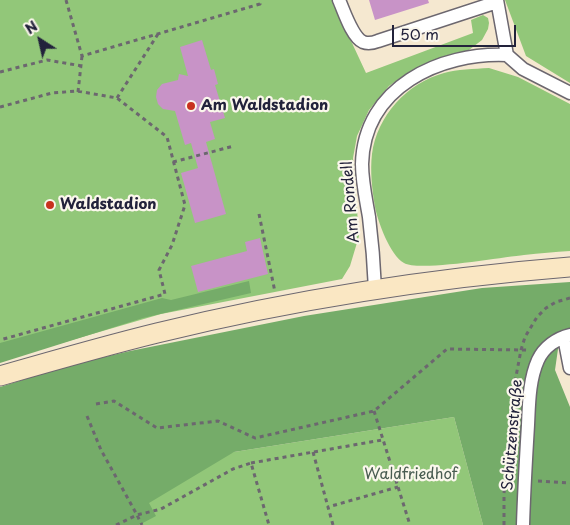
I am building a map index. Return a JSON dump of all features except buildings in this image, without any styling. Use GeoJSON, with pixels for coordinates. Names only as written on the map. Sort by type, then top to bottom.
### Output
{"type":"FeatureCollection","features":[{"type":"Feature","properties":{"kind":"main road"},"geometry":{"type":"LineString","coordinates":[[0,376],[155,334],[255,311],[375,289],[530,270],[570,267]]}},
{"type":"Feature","properties":{"kind":"street"},"geometry":{"type":"LineString","coordinates":[[339,0],[355,35],[366,43],[386,39],[497,1],[507,55],[524,69],[570,93]]}},
{"type":"Feature","properties":{"kind":"street","name":"Am Rondell"},"geometry":{"type":"LineString","coordinates":[[375,289],[362,163],[366,139],[377,112],[401,85],[427,69],[443,63],[481,56],[507,55]]}},
{"type":"Feature","properties":{"kind":"street"},"geometry":{"type":"LineString","coordinates":[[544,351],[556,340],[567,336],[570,368]]}},
{"type":"Feature","properties":{"kind":"street","name":"Schützenstraße"},"geometry":{"type":"LineString","coordinates":[[523,525],[524,481],[532,387],[538,361],[544,351]]}},
{"type":"Feature","properties":{"kind":"path"},"geometry":{"type":"LineString","coordinates":[[66,0],[82,56],[78,92]]}},
{"type":"Feature","properties":{"kind":"path"},"geometry":{"type":"LineString","coordinates":[[82,56],[260,4],[259,0]]}},
{"type":"Feature","properties":{"kind":"path"},"geometry":{"type":"LineString","coordinates":[[117,98],[158,34]]}},
{"type":"Feature","properties":{"kind":"path"},"geometry":{"type":"LineString","coordinates":[[0,72],[47,60],[82,66]]}},
{"type":"Feature","properties":{"kind":"path"},"geometry":{"type":"LineString","coordinates":[[0,107],[52,93],[78,92],[117,98],[167,137],[184,205],[172,245],[159,270],[165,294],[0,340]]}},
{"type":"Feature","properties":{"kind":"path"},"geometry":{"type":"LineString","coordinates":[[173,162],[234,146]]}},
{"type":"Feature","properties":{"kind":"path"},"geometry":{"type":"LineString","coordinates":[[259,214],[275,295]]}},
{"type":"Feature","properties":{"kind":"path"},"geometry":{"type":"LineString","coordinates":[[96,404],[114,401],[157,428],[218,421],[255,438],[374,411],[447,349],[544,351]]}},
{"type":"Feature","properties":{"kind":"path"},"geometry":{"type":"LineString","coordinates":[[374,411],[410,525]]}},
{"type":"Feature","properties":{"kind":"path"},"geometry":{"type":"LineString","coordinates":[[87,416],[101,450],[142,525]]}},
{"type":"Feature","properties":{"kind":"path"},"geometry":{"type":"LineString","coordinates":[[116,525],[137,515],[161,509],[233,469],[251,463],[382,440]]}},
{"type":"Feature","properties":{"kind":"path"},"geometry":{"type":"LineString","coordinates":[[313,452],[333,525]]}},
{"type":"Feature","properties":{"kind":"path"},"geometry":{"type":"LineString","coordinates":[[251,463],[269,525]]}},
{"type":"Feature","properties":{"kind":"path"},"geometry":{"type":"LineString","coordinates":[[524,481],[570,483]]}},
{"type":"Feature","properties":{"kind":"path"},"geometry":{"type":"LineString","coordinates":[[328,507],[398,487]]}},
{"type":"Feature","properties":{"kind":"green space"},"geometry":{"type":"Polygon","coordinates":[[[0,0],[332,0],[366,73],[473,33],[471,20],[483,15],[488,18],[489,23],[482,40],[465,53],[442,58],[409,72],[389,86],[369,110],[357,136],[353,158],[359,236],[350,266],[342,279],[161,314],[0,361],[0,0]]]}},
{"type":"Feature","properties":{"kind":"green space"},"geometry":{"type":"Polygon","coordinates":[[[505,0],[570,0],[570,83],[526,56],[505,0]]]}},
{"type":"Feature","properties":{"kind":"green space"},"geometry":{"type":"Polygon","coordinates":[[[489,68],[518,77],[570,104],[570,251],[443,265],[426,266],[404,263],[389,246],[375,207],[371,160],[380,127],[387,114],[406,93],[430,78],[466,69],[489,68]]]}},
{"type":"Feature","properties":{"kind":"green space"},"geometry":{"type":"Polygon","coordinates":[[[249,281],[251,293],[143,318],[0,363],[0,343],[162,298],[171,300],[249,281]]]}},
{"type":"Feature","properties":{"kind":"green space"},"geometry":{"type":"Polygon","coordinates":[[[570,282],[570,329],[567,329],[558,349],[555,370],[570,407],[570,525],[483,525],[454,417],[234,452],[149,503],[156,516],[139,525],[0,525],[0,387],[70,365],[304,316],[482,288],[570,282]]]}},
{"type":"Feature","properties":{"kind":"green space","name":"Waldfriedhof"},"geometry":{"type":"Polygon","coordinates":[[[454,417],[483,525],[123,525],[0,480],[234,452],[454,417]]]}},
{"type":"Feature","properties":{"kind":"place","name":"Am Waldstadion"},"geometry":{"type":"Point","coordinates":[191,106]}},
{"type":"Feature","properties":{"kind":"place","name":"Waldstadion"},"geometry":{"type":"Point","coordinates":[50,205]}}]}
